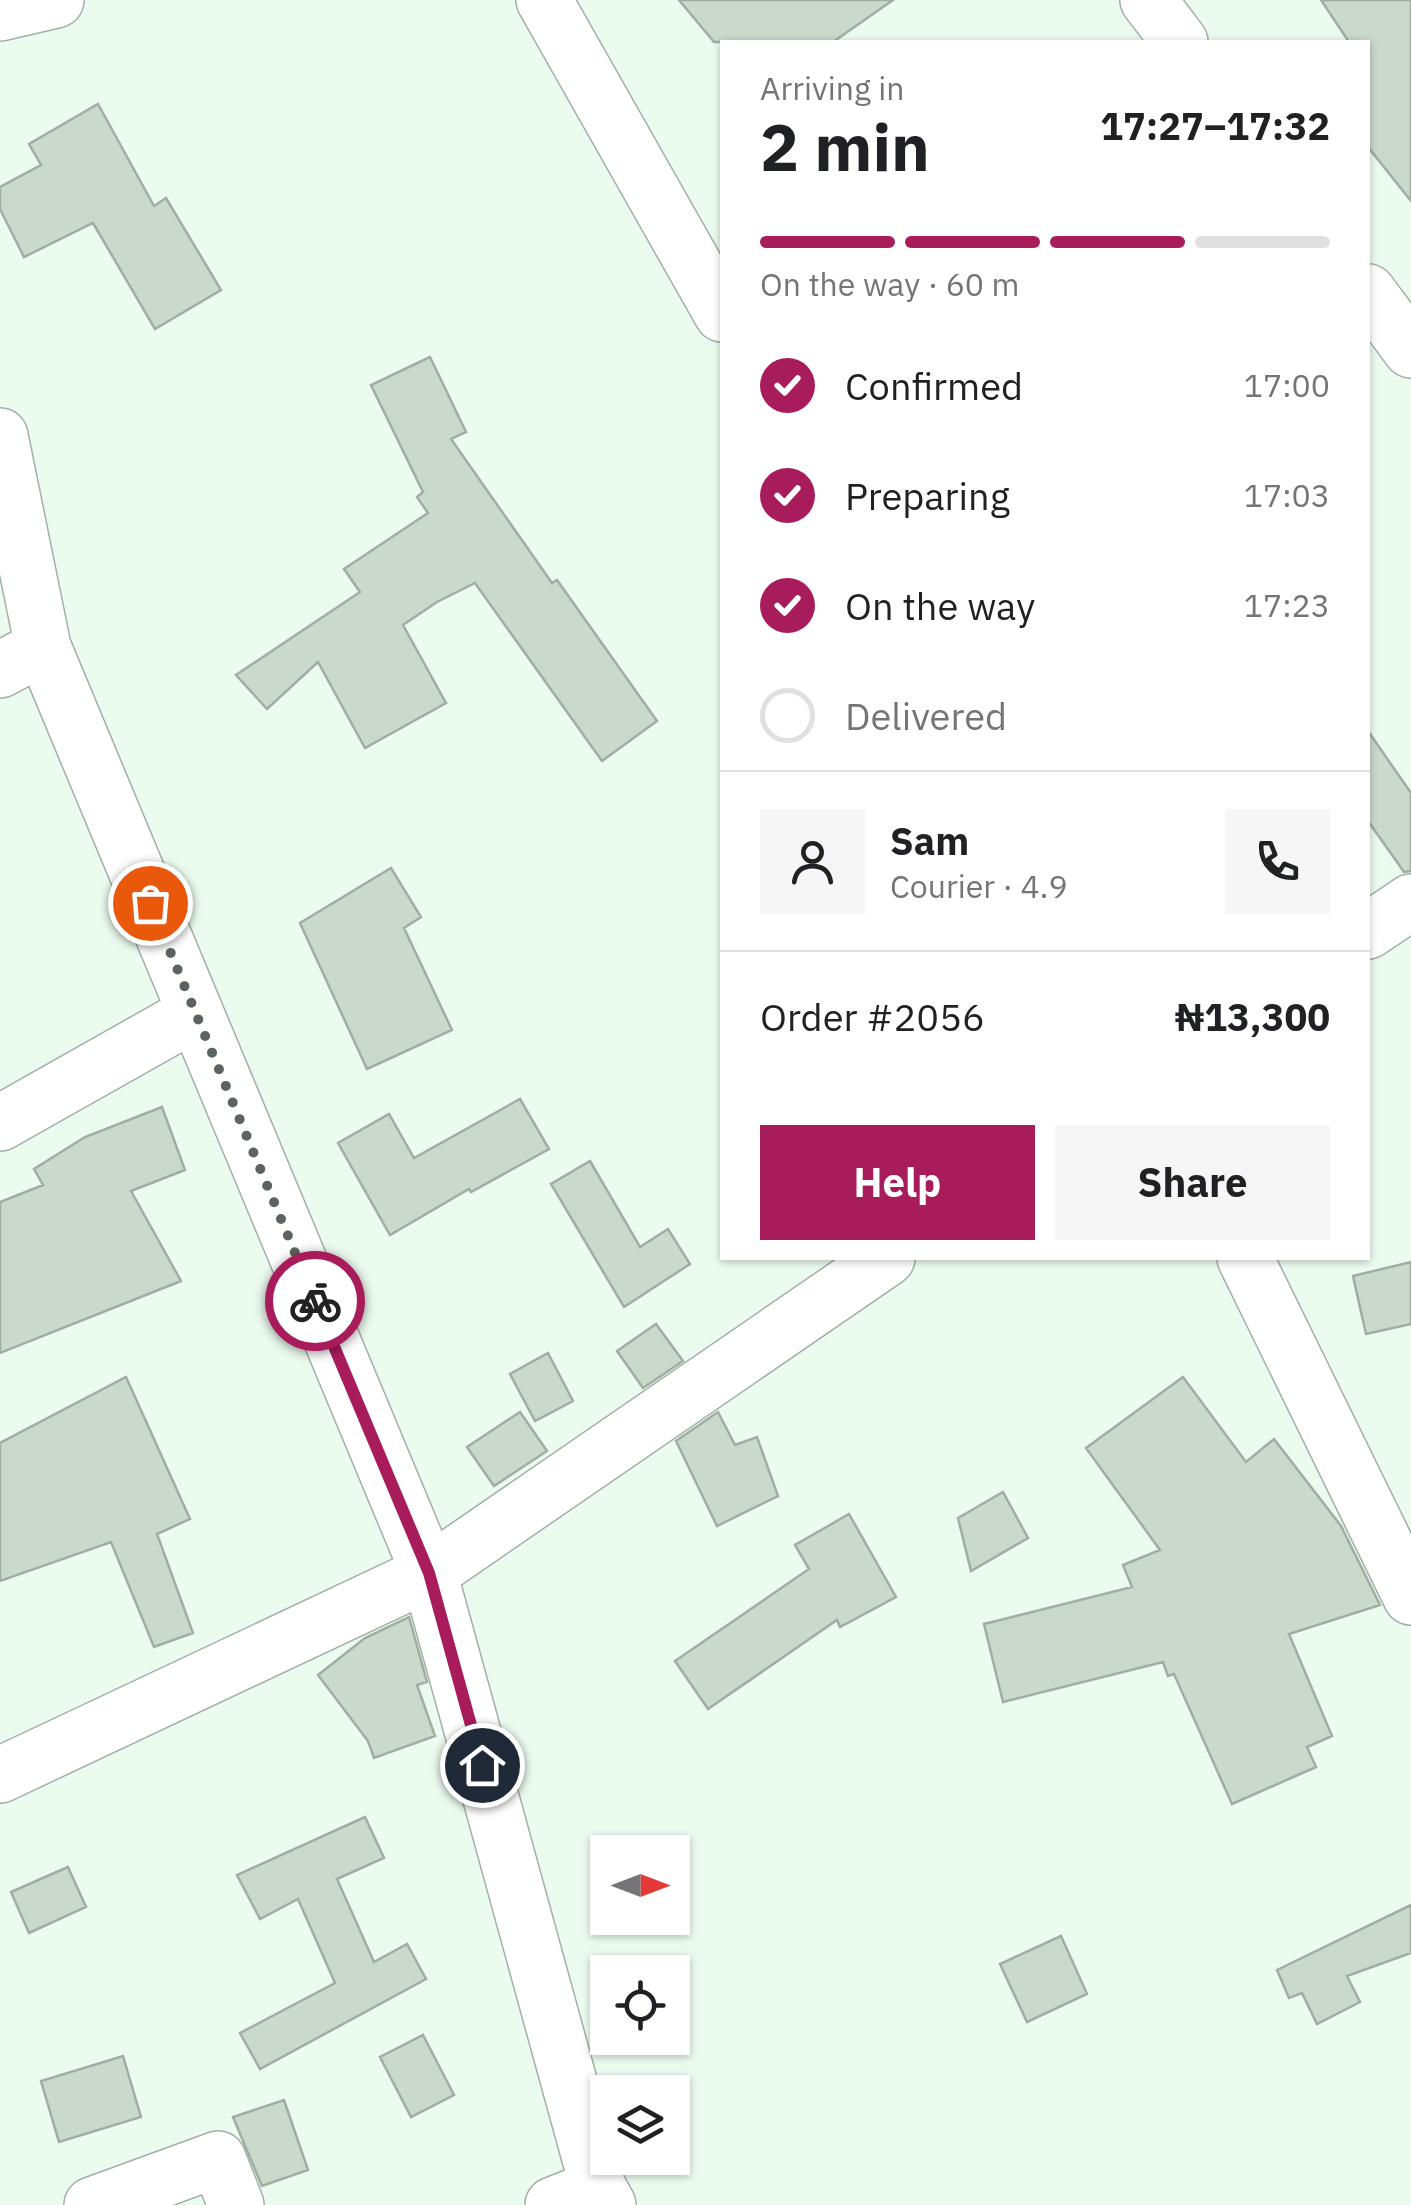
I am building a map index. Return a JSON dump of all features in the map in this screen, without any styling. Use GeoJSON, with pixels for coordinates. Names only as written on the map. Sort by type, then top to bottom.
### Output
{"type":"FeatureCollection","features":[{"type":"Feature","properties":{"kind":"street"},"geometry":{"type":"LineString","coordinates":[[0,13],[56,0]]}},
{"type":"Feature","properties":{"kind":"street"},"geometry":{"type":"LineString","coordinates":[[544,0],[720,310]]}},
{"type":"Feature","properties":{"kind":"street"},"geometry":{"type":"LineString","coordinates":[[1148,0],[1178,40]]}},
{"type":"Feature","properties":{"kind":"street"},"geometry":{"type":"LineString","coordinates":[[1370,295],[1411,350]]}},
{"type":"Feature","properties":{"kind":"street"},"geometry":{"type":"LineString","coordinates":[[0,436],[21,658],[195,1012],[429,1573],[586,2199]]}},
{"type":"Feature","properties":{"kind":"street"},"geometry":{"type":"LineString","coordinates":[[1370,930],[1411,902]]}},
{"type":"Feature","properties":{"kind":"street"},"geometry":{"type":"LineString","coordinates":[[0,1123],[195,1012]]}},
{"type":"Feature","properties":{"kind":"street"},"geometry":{"type":"LineString","coordinates":[[0,1775],[429,1573],[883,1260]]}},
{"type":"Feature","properties":{"kind":"street"},"geometry":{"type":"LineString","coordinates":[[1245,1260],[1411,1597]]}},
{"type":"Feature","properties":{"kind":"street"},"geometry":{"type":"LineString","coordinates":[[92,2205],[218,2159],[236,2205]]}},
{"type":"Feature","properties":{"kind":"building"},"geometry":{"type":"Polygon","coordinates":[[[679,0],[893,0],[836,40],[714,42],[679,0]]]}},
{"type":"Feature","properties":{"kind":"building"},"geometry":{"type":"Polygon","coordinates":[[[1321,0],[1411,0],[1411,201],[1370,150],[1370,40],[1348,40],[1321,0]]]}},
{"type":"Feature","properties":{"kind":"building"},"geometry":{"type":"Polygon","coordinates":[[[98,104],[154,206],[166,198],[221,290],[155,329],[93,223],[24,257],[0,209],[0,187],[41,165],[29,144],[98,104]]]}},
{"type":"Feature","properties":{"kind":"building"},"geometry":{"type":"Polygon","coordinates":[[[430,357],[466,432],[451,439],[552,583],[557,580],[657,721],[602,761],[475,583],[403,625],[446,703],[365,748],[318,662],[267,709],[236,675],[360,592],[344,569],[428,513],[417,497],[423,492],[371,385],[430,357]]]}},
{"type":"Feature","properties":{"kind":"building"},"geometry":{"type":"Polygon","coordinates":[[[1370,734],[1411,793],[1411,871],[1404,872],[1370,824],[1370,734]]]}},
{"type":"Feature","properties":{"kind":"building"},"geometry":{"type":"Polygon","coordinates":[[[391,868],[421,917],[404,928],[452,1030],[367,1069],[300,923],[391,868]]]}},
{"type":"Feature","properties":{"kind":"building"},"geometry":{"type":"Polygon","coordinates":[[[520,1099],[549,1149],[390,1235],[338,1143],[389,1114],[414,1158],[520,1099]]]}},
{"type":"Feature","properties":{"kind":"building"},"geometry":{"type":"Polygon","coordinates":[[[162,1107],[185,1170],[131,1191],[181,1281],[0,1353],[0,1202],[43,1185],[34,1169],[85,1137],[162,1107]]]}},
{"type":"Feature","properties":{"kind":"building"},"geometry":{"type":"Polygon","coordinates":[[[590,1161],[640,1247],[668,1229],[690,1264],[624,1307],[551,1184],[590,1161]]]}},
{"type":"Feature","properties":{"kind":"building"},"geometry":{"type":"Polygon","coordinates":[[[1411,1262],[1411,1324],[1366,1334],[1353,1276],[1411,1262]]]}},
{"type":"Feature","properties":{"kind":"building"},"geometry":{"type":"Polygon","coordinates":[[[656,1324],[683,1361],[643,1388],[617,1351],[656,1324]]]}},
{"type":"Feature","properties":{"kind":"building"},"geometry":{"type":"Polygon","coordinates":[[[548,1353],[573,1401],[535,1421],[510,1374],[548,1353]]]}},
{"type":"Feature","properties":{"kind":"building"},"geometry":{"type":"Polygon","coordinates":[[[126,1377],[190,1519],[157,1534],[193,1633],[154,1647],[111,1542],[0,1581],[0,1443],[126,1377]]]}},
{"type":"Feature","properties":{"kind":"building"},"geometry":{"type":"Polygon","coordinates":[[[1183,1377],[1246,1462],[1274,1439],[1341,1526],[1380,1605],[1289,1634],[1332,1736],[1307,1747],[1316,1767],[1232,1804],[1174,1674],[1168,1676],[1163,1662],[1003,1702],[984,1624],[1132,1587],[1123,1565],[1160,1550],[1086,1448],[1183,1377]]]}},
{"type":"Feature","properties":{"kind":"building"},"geometry":{"type":"Polygon","coordinates":[[[520,1412],[547,1451],[494,1486],[467,1447],[520,1412]]]}},
{"type":"Feature","properties":{"kind":"building"},"geometry":{"type":"Polygon","coordinates":[[[718,1412],[735,1445],[757,1437],[778,1496],[717,1526],[676,1441],[718,1412]]]}},
{"type":"Feature","properties":{"kind":"building"},"geometry":{"type":"Polygon","coordinates":[[[1003,1492],[1028,1538],[971,1571],[958,1518],[1003,1492]]]}},
{"type":"Feature","properties":{"kind":"building"},"geometry":{"type":"Polygon","coordinates":[[[849,1514],[896,1597],[840,1627],[837,1620],[708,1709],[675,1661],[809,1569],[795,1545],[849,1514]]]}},
{"type":"Feature","properties":{"kind":"building"},"geometry":{"type":"Polygon","coordinates":[[[409,1617],[427,1682],[417,1685],[435,1736],[374,1758],[368,1741],[318,1675],[365,1638],[409,1617]]]}},
{"type":"Feature","properties":{"kind":"building"},"geometry":{"type":"Polygon","coordinates":[[[365,1817],[384,1858],[337,1879],[374,1962],[407,1944],[426,1979],[260,2069],[240,2033],[335,1983],[298,1899],[260,1919],[237,1875],[365,1817]]]}},
{"type":"Feature","properties":{"kind":"building"},"geometry":{"type":"Polygon","coordinates":[[[68,1867],[86,1907],[29,1933],[11,1892],[68,1867]]]}},
{"type":"Feature","properties":{"kind":"building"},"geometry":{"type":"Polygon","coordinates":[[[1411,1905],[1411,1953],[1347,1976],[1360,2002],[1317,2024],[1302,1993],[1289,1998],[1277,1970],[1411,1905]]]}},
{"type":"Feature","properties":{"kind":"building"},"geometry":{"type":"Polygon","coordinates":[[[1061,1936],[1087,1994],[1027,2022],[1000,1964],[1061,1936]]]}},
{"type":"Feature","properties":{"kind":"building"},"geometry":{"type":"Polygon","coordinates":[[[423,2035],[454,2095],[411,2117],[380,2057],[423,2035]]]}},
{"type":"Feature","properties":{"kind":"building"},"geometry":{"type":"Polygon","coordinates":[[[123,2056],[141,2117],[59,2142],[41,2081],[123,2056]]]}},
{"type":"Feature","properties":{"kind":"building"},"geometry":{"type":"Polygon","coordinates":[[[284,2100],[308,2170],[262,2186],[233,2117],[284,2100]]]}},
{"type":"Feature","properties":{"kind":"way so far"},"geometry":{"type":"LineString","coordinates":[[150,903],[315,1301]]}},
{"type":"Feature","properties":{"kind":"route"},"geometry":{"type":"LineString","coordinates":[[315,1301],[429,1573],[482,1765]]}}]}
